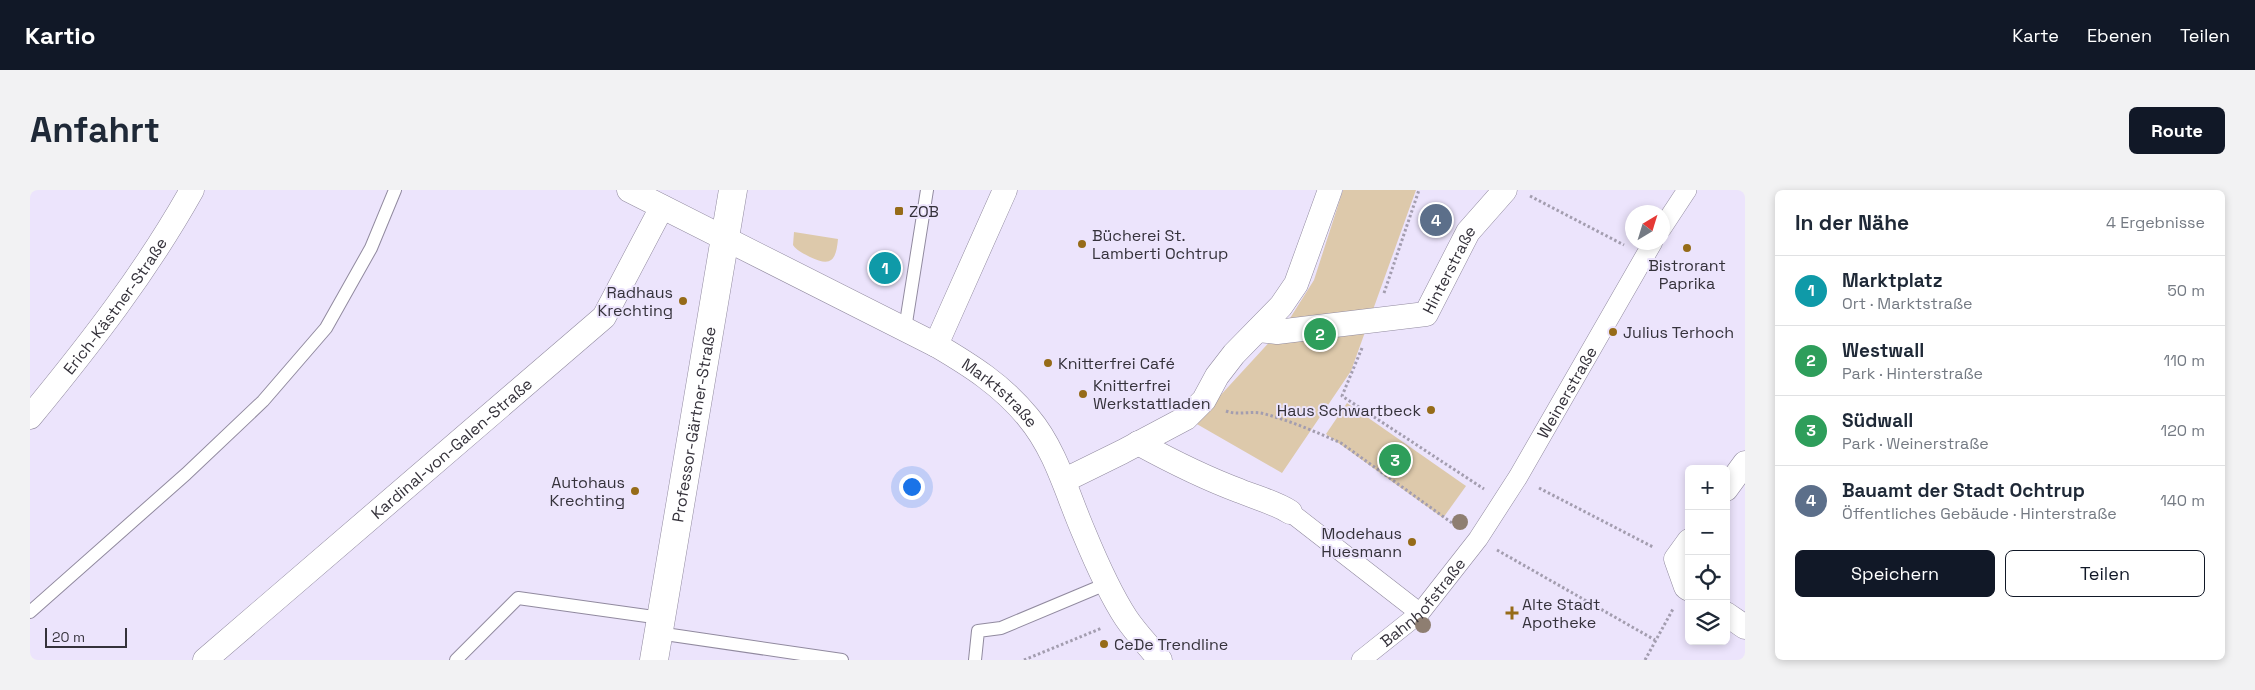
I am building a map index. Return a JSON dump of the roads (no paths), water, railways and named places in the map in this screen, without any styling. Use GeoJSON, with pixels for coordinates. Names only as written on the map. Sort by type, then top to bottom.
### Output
{"type":"FeatureCollection","features":[{"type":"Feature","properties":{"kind":"street","name":"Erich-Kästner-Straße"},"geometry":{"type":"LineString","coordinates":[[30,417],[120,304],[164,240],[192,190]]}},
{"type":"Feature","properties":{"kind":"street","name":"Marktstraße"},"geometry":{"type":"LineString","coordinates":[[629,190],[936,345],[978,370],[1006,393],[1030,418],[1046,444],[1064,480],[1083,532],[1106,584],[1127,618],[1160,660]]}},
{"type":"Feature","properties":{"kind":"street","name":"Professor-Gärtner-Straße"},"geometry":{"type":"LineString","coordinates":[[654,660],[733,190]]}},
{"type":"Feature","properties":{"kind":"street"},"geometry":{"type":"LineString","coordinates":[[936,345],[1005,190]]}},
{"type":"Feature","properties":{"kind":"street"},"geometry":{"type":"LineString","coordinates":[[1064,480],[1186,418],[1204,400],[1217,376],[1234,354],[1281,306],[1296,284],[1330,190]]}},
{"type":"Feature","properties":{"kind":"street"},"geometry":{"type":"LineString","coordinates":[[1670,216],[1687,190]]}},
{"type":"Feature","properties":{"kind":"street","name":"Hinterstraße"},"geometry":{"type":"LineString","coordinates":[[1258,330],[1277,332],[1374,322],[1426,314],[1468,232],[1515,192]]}},
{"type":"Feature","properties":{"kind":"street","name":"Kardinal-von-Galen-Straße"},"geometry":{"type":"LineString","coordinates":[[205,660],[604,317],[662,207]]}},
{"type":"Feature","properties":{"kind":"street","name":"Weinerstraße"},"geometry":{"type":"LineString","coordinates":[[1478,539],[1518,477],[1648,250]]}},
{"type":"Feature","properties":{"kind":"street"},"geometry":{"type":"LineString","coordinates":[[1138,443],[1178,464],[1240,491],[1276,504],[1290,512],[1420,613]]}},
{"type":"Feature","properties":{"kind":"street"},"geometry":{"type":"LineString","coordinates":[[1730,484],[1745,463]]}},
{"type":"Feature","properties":{"kind":"street","name":"Bahnhofstraße"},"geometry":{"type":"LineString","coordinates":[[1361,660],[1420,613],[1478,539]]}},
{"type":"Feature","properties":{"kind":"street"},"geometry":{"type":"LineString","coordinates":[[1682,550],[1685,569]]}},
{"type":"Feature","properties":{"kind":"street"},"geometry":{"type":"LineString","coordinates":[[1730,617],[1745,627]]}},
{"type":"Feature","properties":{"kind":"lane"},"geometry":{"type":"LineString","coordinates":[[30,612],[186,474],[269,393],[326,328],[371,248],[395,190]]}},
{"type":"Feature","properties":{"kind":"lane"},"geometry":{"type":"LineString","coordinates":[[905,329],[927,190]]}},
{"type":"Feature","properties":{"kind":"lane"},"geometry":{"type":"LineString","coordinates":[[975,660],[978,631],[1001,628],[1106,584]]}},
{"type":"Feature","properties":{"kind":"lane"},"geometry":{"type":"LineString","coordinates":[[456,660],[518,598],[842,660]]}},
{"type":"Feature","properties":{"kind":"place","name":"ZOB"},"geometry":{"type":"Point","coordinates":[899,211]}},
{"type":"Feature","properties":{"kind":"place","name":"Bauamt der Stadt Ochtrup"},"geometry":{"type":"Point","coordinates":[1436,220]}},
{"type":"Feature","properties":{"kind":"place","name":"Bücherei St. Lamberti Ochtrup"},"geometry":{"type":"Point","coordinates":[1082,244]}},
{"type":"Feature","properties":{"kind":"place","name":"Bistrorant Paprika"},"geometry":{"type":"Point","coordinates":[1687,248]}},
{"type":"Feature","properties":{"kind":"place","name":"Marktplatz"},"geometry":{"type":"Point","coordinates":[885,268]}},
{"type":"Feature","properties":{"kind":"place","name":"Radhaus Krechting"},"geometry":{"type":"Point","coordinates":[683,301]}},
{"type":"Feature","properties":{"kind":"place","name":"Julius Terhoch"},"geometry":{"type":"Point","coordinates":[1613,332]}},
{"type":"Feature","properties":{"kind":"place","name":"Westwall"},"geometry":{"type":"Point","coordinates":[1320,334]}},
{"type":"Feature","properties":{"kind":"place","name":"Knitterfrei Café"},"geometry":{"type":"Point","coordinates":[1048,363]}},
{"type":"Feature","properties":{"kind":"place","name":"Knitterfrei Werkstattladen"},"geometry":{"type":"Point","coordinates":[1083,394]}},
{"type":"Feature","properties":{"kind":"place","name":"Haus Schwartbeck"},"geometry":{"type":"Point","coordinates":[1431,410]}},
{"type":"Feature","properties":{"kind":"place","name":"Südwall"},"geometry":{"type":"Point","coordinates":[1395,460]}},
{"type":"Feature","properties":{"kind":"place","name":"Autohaus Krechting"},"geometry":{"type":"Point","coordinates":[635,491]}},
{"type":"Feature","properties":{"kind":"place","name":"Modehaus Huesmann"},"geometry":{"type":"Point","coordinates":[1412,542]}},
{"type":"Feature","properties":{"kind":"place","name":"Alte Stadt Apotheke"},"geometry":{"type":"Point","coordinates":[1512,613]}},
{"type":"Feature","properties":{"kind":"place","name":"CeDe Trendline"},"geometry":{"type":"Point","coordinates":[1104,644]}}]}
